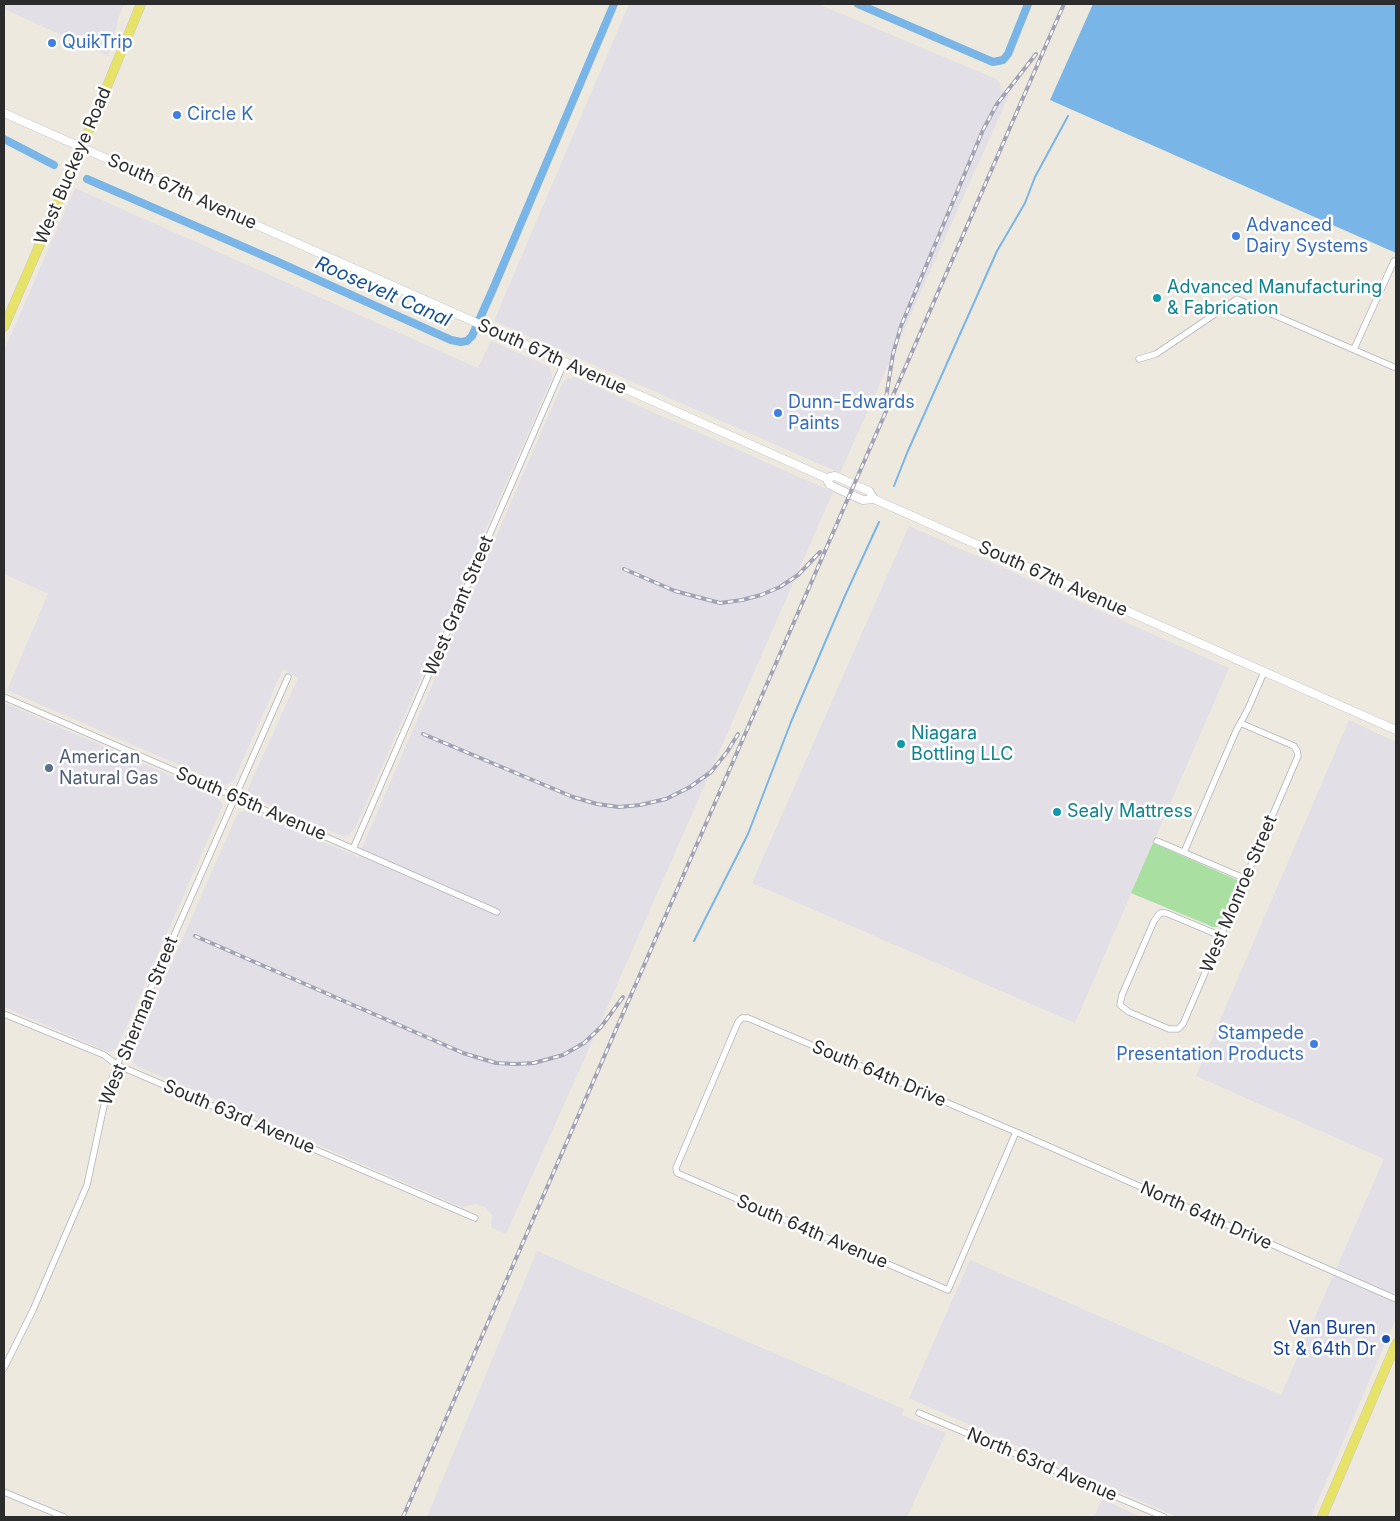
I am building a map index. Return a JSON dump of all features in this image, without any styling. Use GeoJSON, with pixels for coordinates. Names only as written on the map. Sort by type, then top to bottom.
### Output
{"type":"FeatureCollection","features":[{"type":"Feature","properties":{"kind":"main road","name":"West Buckeye Road"},"geometry":{"type":"LineString","coordinates":[[4,327],[82,147],[141,4]]}},
{"type":"Feature","properties":{"kind":"main road","name":"South 67th Avenue"},"geometry":{"type":"LineString","coordinates":[[4,113],[826,478],[834,476],[869,491],[874,499],[1396,730]]}},
{"type":"Feature","properties":{"kind":"main road"},"geometry":{"type":"LineString","coordinates":[[1322,1517],[1396,1344]]}},
{"type":"Feature","properties":{"kind":"street"},"geometry":{"type":"LineString","coordinates":[[1354,350],[1394,261]]}},
{"type":"Feature","properties":{"kind":"street"},"geometry":{"type":"LineString","coordinates":[[1139,359],[1156,354],[1237,299],[1396,368]]}},
{"type":"Feature","properties":{"kind":"street","name":"West Grant Street"},"geometry":{"type":"LineString","coordinates":[[353,849],[564,363]]}},
{"type":"Feature","properties":{"kind":"street"},"geometry":{"type":"LineString","coordinates":[[1184,852],[1264,672]]}},
{"type":"Feature","properties":{"kind":"street","name":"West Sherman Street"},"geometry":{"type":"LineString","coordinates":[[4,1368],[33,1310],[87,1185],[106,1096],[117,1065],[288,677]]}},
{"type":"Feature","properties":{"kind":"street","name":"South 65th Avenue"},"geometry":{"type":"LineString","coordinates":[[4,698],[235,796],[497,912]]}},
{"type":"Feature","properties":{"kind":"street","name":"West Monroe Street"},"geometry":{"type":"LineString","coordinates":[[1221,936],[1166,913],[1160,914],[1154,920],[1122,995],[1120,1005],[1129,1012],[1169,1029],[1178,1029],[1183,1024],[1221,936],[1246,878],[1298,756],[1294,746],[1240,723]]}},
{"type":"Feature","properties":{"kind":"street"},"geometry":{"type":"LineString","coordinates":[[1157,841],[1246,878]]}},
{"type":"Feature","properties":{"kind":"street","name":"South 63rd Avenue"},"geometry":{"type":"LineString","coordinates":[[4,1014],[104,1055],[117,1065],[475,1218]]}},
{"type":"Feature","properties":{"kind":"street","name":"South 64th Drive"},"geometry":{"type":"LineString","coordinates":[[677,1173],[676,1168],[738,1022],[742,1018],[748,1018],[1016,1132]]}},
{"type":"Feature","properties":{"kind":"street","name":"South 64th Avenue"},"geometry":{"type":"LineString","coordinates":[[677,1173],[948,1290],[1016,1132]]}},
{"type":"Feature","properties":{"kind":"street","name":"North 64th Drive"},"geometry":{"type":"LineString","coordinates":[[1016,1132],[1396,1299]]}},
{"type":"Feature","properties":{"kind":"street","name":"North 63rd Avenue"},"geometry":{"type":"LineString","coordinates":[[919,1413],[1164,1517]]}},
{"type":"Feature","properties":{"kind":"street"},"geometry":{"type":"LineString","coordinates":[[4,1492],[64,1517]]}},
{"type":"Feature","properties":{"kind":"shaded area"},"geometry":{"type":"Polygon","coordinates":[[[4,4],[124,4],[117,21],[108,56],[4,9],[4,4]]]}},
{"type":"Feature","properties":{"kind":"shaded area"},"geometry":{"type":"Polygon","coordinates":[[[629,4],[818,4],[994,78],[999,81],[1002,90],[1009,95],[840,473],[494,321],[629,4]]]}},
{"type":"Feature","properties":{"kind":"shaded area"},"geometry":{"type":"Polygon","coordinates":[[[75,188],[478,368],[491,341],[550,367],[552,378],[356,826],[349,835],[342,836],[252,797],[248,793],[248,789],[298,678],[283,669],[234,780],[225,785],[7,690],[48,594],[4,574],[4,351],[75,188]]]}},
{"type":"Feature","properties":{"kind":"shaded area"},"geometry":{"type":"Polygon","coordinates":[[[574,377],[833,492],[506,1234],[491,1227],[492,1215],[485,1207],[476,1204],[461,1207],[137,1066],[131,1056],[238,812],[248,810],[358,857],[562,384],[567,379],[574,377]]]}},
{"type":"Feature","properties":{"kind":"shaded area"},"geometry":{"type":"Polygon","coordinates":[[[909,526],[1229,668],[1075,1023],[752,883],[909,526]]]}},
{"type":"Feature","properties":{"kind":"shaded area"},"geometry":{"type":"Polygon","coordinates":[[[4,703],[217,796],[223,805],[118,1046],[108,1052],[4,1007],[4,703]]]}},
{"type":"Feature","properties":{"kind":"shaded area"},"geometry":{"type":"Polygon","coordinates":[[[1349,720],[1396,742],[1396,1318],[1311,1517],[1177,1517],[909,1398],[970,1260],[1281,1395],[1384,1159],[1196,1076],[1349,720]]]}},
{"type":"Feature","properties":{"kind":"shaded area"},"geometry":{"type":"Polygon","coordinates":[[[537,1251],[904,1409],[902,1415],[946,1433],[907,1517],[427,1517],[537,1251]]]}},
{"type":"Feature","properties":{"kind":"shaded area"},"geometry":{"type":"Polygon","coordinates":[[[1102,1499],[1141,1517],[1094,1517],[1102,1499]]]}},
{"type":"Feature","properties":{"kind":"green space"},"geometry":{"type":"Polygon","coordinates":[[[1153,843],[1237,880],[1237,887],[1219,927],[1213,927],[1131,893],[1153,843]]]}},
{"type":"Feature","properties":{"kind":"water"},"geometry":{"type":"Polygon","coordinates":[[[1093,4],[1396,4],[1396,253],[1050,100],[1093,4]]]}},
{"type":"Feature","properties":{"kind":"waterway","name":"Roosevelt Canal"},"geometry":{"type":"LineString","coordinates":[[87,179],[451,340],[467,341],[472,336],[493,289],[614,4]]}},
{"type":"Feature","properties":{"kind":"waterway","name":"Roosevelt Canal"},"geometry":{"type":"LineString","coordinates":[[858,4],[993,62],[1003,60],[1008,54],[1028,4]]}},
{"type":"Feature","properties":{"kind":"waterway"},"geometry":{"type":"LineString","coordinates":[[894,486],[997,251],[1025,203],[1035,177],[1068,116]]}},
{"type":"Feature","properties":{"kind":"waterway","name":"Roosevelt Canal"},"geometry":{"type":"LineString","coordinates":[[4,139],[54,165]]}},
{"type":"Feature","properties":{"kind":"waterway"},"geometry":{"type":"LineString","coordinates":[[694,941],[748,834],[791,722],[879,522]]}},
{"type":"Feature","properties":{"kind":"railway"},"geometry":{"type":"LineString","coordinates":[[403,1517],[1064,4]]}},
{"type":"Feature","properties":{"kind":"railway"},"geometry":{"type":"LineString","coordinates":[[886,398],[893,354],[901,326],[983,130],[997,104],[1036,54]]}},
{"type":"Feature","properties":{"kind":"railway"},"geometry":{"type":"LineString","coordinates":[[624,569],[675,591],[720,603],[761,595],[780,587],[798,575],[820,552]]}},
{"type":"Feature","properties":{"kind":"railway"},"geometry":{"type":"LineString","coordinates":[[423,734],[573,797],[597,804],[619,807],[640,805],[666,799],[690,787],[711,772],[738,734]]}},
{"type":"Feature","properties":{"kind":"railway"},"geometry":{"type":"LineString","coordinates":[[195,936],[463,1053],[496,1063],[534,1063],[563,1055],[584,1043],[601,1027],[623,997]]}},
{"type":"Feature","properties":{"kind":"place","name":"QuikTrip"},"geometry":{"type":"Point","coordinates":[52,43]}},
{"type":"Feature","properties":{"kind":"place","name":"Circle K"},"geometry":{"type":"Point","coordinates":[177,115]}},
{"type":"Feature","properties":{"kind":"place","name":"Advanced Dairy Systems"},"geometry":{"type":"Point","coordinates":[1236,236]}},
{"type":"Feature","properties":{"kind":"place","name":"Advanced Manufacturing & Fabrication"},"geometry":{"type":"Point","coordinates":[1157,298]}},
{"type":"Feature","properties":{"kind":"place","name":"Dunn-Edwards Paints"},"geometry":{"type":"Point","coordinates":[778,413]}},
{"type":"Feature","properties":{"kind":"place","name":"Niagara Bottling LLC"},"geometry":{"type":"Point","coordinates":[901,744]}},
{"type":"Feature","properties":{"kind":"place","name":"American Natural Gas"},"geometry":{"type":"Point","coordinates":[49,768]}},
{"type":"Feature","properties":{"kind":"place","name":"Sealy Mattress"},"geometry":{"type":"Point","coordinates":[1057,812]}},
{"type":"Feature","properties":{"kind":"place","name":"Stampede Presentation Products"},"geometry":{"type":"Point","coordinates":[1314,1044]}},
{"type":"Feature","properties":{"kind":"place","name":"Van Buren St & 64th Dr"},"geometry":{"type":"Point","coordinates":[1386,1339]}}]}
